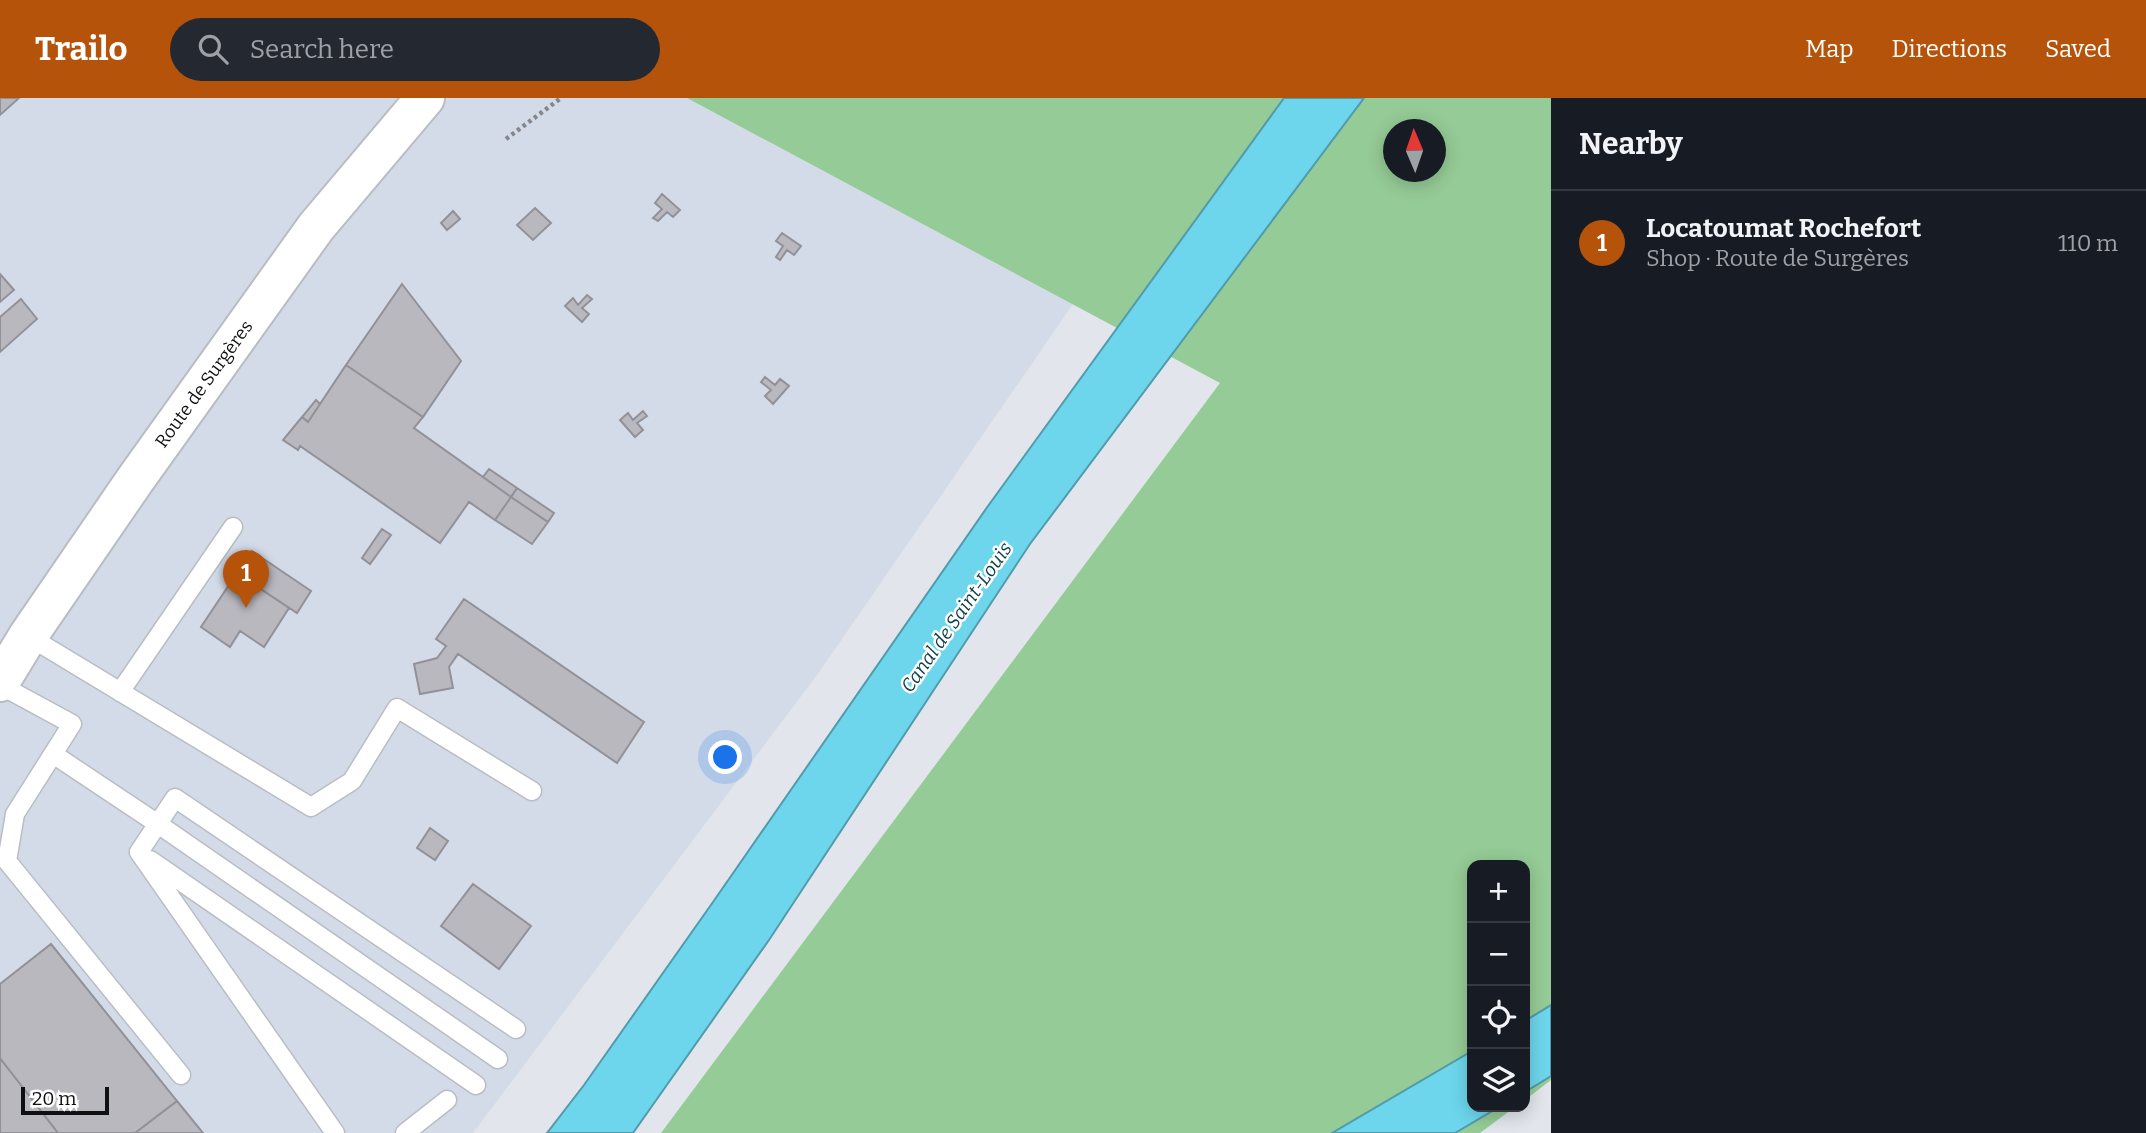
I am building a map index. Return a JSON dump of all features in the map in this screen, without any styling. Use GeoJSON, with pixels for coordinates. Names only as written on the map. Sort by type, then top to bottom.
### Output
{"type":"FeatureCollection","features":[{"type":"Feature","properties":{"kind":"main road","name":"Route de Surgères"},"geometry":{"type":"LineString","coordinates":[[0,683],[27,636],[316,227],[425,98]]}},
{"type":"Feature","properties":{"kind":"lane"},"geometry":{"type":"LineString","coordinates":[[120,692],[233,527]]}},
{"type":"Feature","properties":{"kind":"lane"},"geometry":{"type":"LineString","coordinates":[[27,636],[311,807],[352,781],[397,708],[532,791]]}},
{"type":"Feature","properties":{"kind":"lane"},"geometry":{"type":"LineString","coordinates":[[0,683],[72,724],[15,814],[7,861],[181,1075]]}},
{"type":"Feature","properties":{"kind":"lane"},"geometry":{"type":"LineString","coordinates":[[53,754],[498,1059]]}},
{"type":"Feature","properties":{"kind":"lane"},"geometry":{"type":"LineString","coordinates":[[139,852],[175,798],[516,1029]]}},
{"type":"Feature","properties":{"kind":"lane"},"geometry":{"type":"LineString","coordinates":[[139,852],[476,1085]]}},
{"type":"Feature","properties":{"kind":"lane"},"geometry":{"type":"LineString","coordinates":[[139,852],[335,1133]]}},
{"type":"Feature","properties":{"kind":"lane"},"geometry":{"type":"LineString","coordinates":[[405,1133],[447,1100]]}},
{"type":"Feature","properties":{"kind":"path"},"geometry":{"type":"LineString","coordinates":[[506,139],[561,98]]}},
{"type":"Feature","properties":{"kind":"shaded area"},"geometry":{"type":"Polygon","coordinates":[[[0,98],[687,98],[1073,304],[820,671],[473,1133],[0,1133],[0,98]]]}},
{"type":"Feature","properties":{"kind":"green space"},"geometry":{"type":"Polygon","coordinates":[[[687,98],[1551,98],[1551,1080],[1530,1096],[1530,860],[1467,860],[1467,1112],[1508,1112],[1480,1133],[661,1133],[1220,383],[687,98]]]}},
{"type":"Feature","properties":{"kind":"water","name":"Canal de Saint-Louis"},"geometry":{"type":"Polygon","coordinates":[[[1284,98],[1364,98],[1030,544],[769,940],[633,1133],[547,1133],[713,902],[988,506],[1284,98]]]}},
{"type":"Feature","properties":{"kind":"water"},"geometry":{"type":"Polygon","coordinates":[[[1551,1005],[1551,1076],[1530,1089],[1530,1049],[1530,1018],[1551,1005]]]}},
{"type":"Feature","properties":{"kind":"water"},"geometry":{"type":"Polygon","coordinates":[[[1467,1054],[1467,1112],[1491,1112],[1455,1133],[1332,1133],[1467,1054]]]}},
{"type":"Feature","properties":{"kind":"building"},"geometry":{"type":"Polygon","coordinates":[[[0,98],[19,98],[0,115],[0,98]]]}},
{"type":"Feature","properties":{"kind":"building"},"geometry":{"type":"Polygon","coordinates":[[[662,194],[680,210],[673,217],[667,212],[658,221],[653,218],[662,209],[655,203],[662,194]]]}},
{"type":"Feature","properties":{"kind":"building"},"geometry":{"type":"Polygon","coordinates":[[[535,208],[551,223],[533,240],[517,225],[535,208]]]}},
{"type":"Feature","properties":{"kind":"building"},"geometry":{"type":"Polygon","coordinates":[[[453,211],[460,219],[447,230],[441,223],[453,211]]]}},
{"type":"Feature","properties":{"kind":"building"},"geometry":{"type":"Polygon","coordinates":[[[782,233],[801,246],[794,255],[787,250],[780,260],[776,257],[783,246],[776,241],[782,233]]]}},
{"type":"Feature","properties":{"kind":"building"},"geometry":{"type":"Polygon","coordinates":[[[0,274],[14,290],[0,302],[0,274]]]}},
{"type":"Feature","properties":{"kind":"building"},"geometry":{"type":"Polygon","coordinates":[[[402,284],[461,361],[423,417],[346,365],[402,284]]]}},
{"type":"Feature","properties":{"kind":"building"},"geometry":{"type":"Polygon","coordinates":[[[587,295],[592,299],[582,308],[589,314],[582,322],[565,306],[573,298],[578,305],[587,295]]]}},
{"type":"Feature","properties":{"kind":"building"},"geometry":{"type":"Polygon","coordinates":[[[21,299],[37,319],[0,352],[0,317],[21,299]]]}},
{"type":"Feature","properties":{"kind":"building"},"geometry":{"type":"Polygon","coordinates":[[[346,365],[423,417],[414,428],[511,497],[495,520],[469,502],[440,543],[300,446],[298,450],[283,440],[302,417],[308,422],[346,365]]]}},
{"type":"Feature","properties":{"kind":"building"},"geometry":{"type":"Polygon","coordinates":[[[765,377],[775,385],[780,379],[789,386],[773,404],[765,396],[771,390],[761,382],[765,377]]]}},
{"type":"Feature","properties":{"kind":"building"},"geometry":{"type":"Polygon","coordinates":[[[316,400],[320,404],[308,422],[302,417],[316,400]]]}},
{"type":"Feature","properties":{"kind":"building"},"geometry":{"type":"Polygon","coordinates":[[[643,411],[647,416],[637,423],[643,430],[635,437],[620,420],[628,413],[633,420],[643,411]]]}},
{"type":"Feature","properties":{"kind":"building"},"geometry":{"type":"Polygon","coordinates":[[[489,469],[517,488],[511,497],[483,477],[489,469]]]}},
{"type":"Feature","properties":{"kind":"building"},"geometry":{"type":"Polygon","coordinates":[[[517,488],[554,513],[548,522],[511,497],[517,488]]]}},
{"type":"Feature","properties":{"kind":"building"},"geometry":{"type":"Polygon","coordinates":[[[511,497],[548,522],[532,544],[495,520],[511,497]]]}},
{"type":"Feature","properties":{"kind":"building"},"geometry":{"type":"Polygon","coordinates":[[[382,529],[391,535],[370,564],[362,558],[382,529]]]}},
{"type":"Feature","properties":{"kind":"building"},"geometry":{"type":"Polygon","coordinates":[[[252,551],[311,591],[297,613],[237,573],[252,551]]]}},
{"type":"Feature","properties":{"kind":"building"},"geometry":{"type":"Polygon","coordinates":[[[237,573],[289,608],[264,647],[240,631],[230,647],[201,627],[237,573]]]}},
{"type":"Feature","properties":{"kind":"building"},"geometry":{"type":"Polygon","coordinates":[[[464,599],[644,722],[617,763],[458,654],[449,667],[453,688],[420,694],[414,664],[437,658],[446,646],[436,639],[464,599]]]}},
{"type":"Feature","properties":{"kind":"building"},"geometry":{"type":"Polygon","coordinates":[[[430,828],[448,841],[435,860],[417,848],[430,828]]]}},
{"type":"Feature","properties":{"kind":"building"},"geometry":{"type":"Polygon","coordinates":[[[473,884],[531,926],[499,969],[441,926],[473,884]]]}},
{"type":"Feature","properties":{"kind":"building"},"geometry":{"type":"Polygon","coordinates":[[[51,944],[177,1101],[135,1133],[58,1133],[0,1058],[0,984],[51,944]]]}},
{"type":"Feature","properties":{"kind":"building"},"geometry":{"type":"Polygon","coordinates":[[[0,1058],[58,1133],[0,1133],[0,1058]]]}},
{"type":"Feature","properties":{"kind":"building"},"geometry":{"type":"Polygon","coordinates":[[[177,1101],[203,1133],[135,1133],[177,1101]]]}},
{"type":"Feature","properties":{"kind":"place","name":"Locatoumat Rochefort"},"geometry":{"type":"Point","coordinates":[246,608]}}]}
